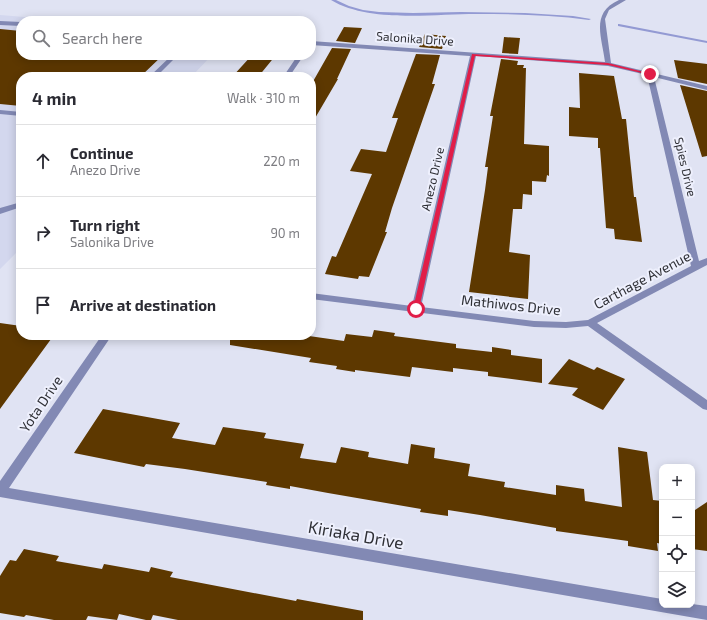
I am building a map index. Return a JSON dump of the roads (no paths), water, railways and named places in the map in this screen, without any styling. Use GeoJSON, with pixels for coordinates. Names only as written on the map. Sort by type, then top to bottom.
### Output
{"type":"FeatureCollection","features":[{"type":"Feature","properties":{"kind":"street"},"geometry":{"type":"LineString","coordinates":[[608,64],[602,14],[606,9],[623,0]]}},
{"type":"Feature","properties":{"kind":"street"},"geometry":{"type":"LineString","coordinates":[[0,23],[16,24]]}},
{"type":"Feature","properties":{"kind":"street","name":"Salonika Drive"},"geometry":{"type":"LineString","coordinates":[[316,43],[608,64],[707,88]]}},
{"type":"Feature","properties":{"kind":"street","name":"Anezo Drive"},"geometry":{"type":"LineString","coordinates":[[416,309],[473,54]]}},
{"type":"Feature","properties":{"kind":"street"},"geometry":{"type":"LineString","coordinates":[[157,72],[171,60]]}},
{"type":"Feature","properties":{"kind":"street"},"geometry":{"type":"LineString","coordinates":[[289,72],[298,60]]}},
{"type":"Feature","properties":{"kind":"street","name":"Spies Drive"},"geometry":{"type":"LineString","coordinates":[[650,74],[696,266]]}},
{"type":"Feature","properties":{"kind":"street"},"geometry":{"type":"LineString","coordinates":[[0,112],[16,114]]}},
{"type":"Feature","properties":{"kind":"street"},"geometry":{"type":"LineString","coordinates":[[0,211],[16,206]]}},
{"type":"Feature","properties":{"kind":"street","name":"Carthage Avenue"},"geometry":{"type":"LineString","coordinates":[[590,323],[707,261]]}},
{"type":"Feature","properties":{"kind":"street","name":"Mathiwos Drive"},"geometry":{"type":"LineString","coordinates":[[316,297],[534,324],[566,325],[590,323]]}},
{"type":"Feature","properties":{"kind":"street"},"geometry":{"type":"LineString","coordinates":[[590,323],[707,406]]}},
{"type":"Feature","properties":{"kind":"street","name":"Yota Drive"},"geometry":{"type":"LineString","coordinates":[[0,491],[104,340]]}},
{"type":"Feature","properties":{"kind":"street","name":"Kiriaka Drive"},"geometry":{"type":"LineString","coordinates":[[0,491],[707,613]]}},
{"type":"Feature","properties":{"kind":"waterway"},"geometry":{"type":"LineString","coordinates":[[333,0],[348,6],[379,13],[525,14],[589,19]]}},
{"type":"Feature","properties":{"kind":"waterway"},"geometry":{"type":"LineString","coordinates":[[619,25],[707,42]]}}]}
